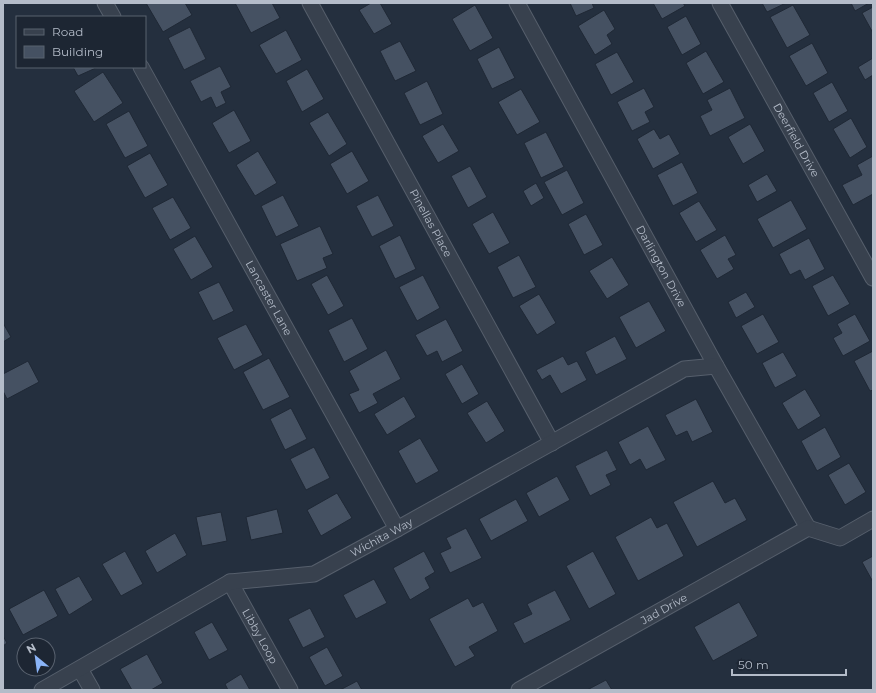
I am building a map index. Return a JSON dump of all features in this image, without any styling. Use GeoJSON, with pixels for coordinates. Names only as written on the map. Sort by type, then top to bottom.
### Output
{"type":"FeatureCollection","features":[{"type":"Feature","properties":{"kind":"street"},"geometry":{"type":"LineString","coordinates":[[105,3],[112,16]]}},
{"type":"Feature","properties":{"kind":"street","name":"Pinellas Place"},"geometry":{"type":"LineString","coordinates":[[310,3],[552,443]]}},
{"type":"Feature","properties":{"kind":"street","name":"Darlington Drive"},"geometry":{"type":"LineString","coordinates":[[516,3],[716,366],[808,528]]}},
{"type":"Feature","properties":{"kind":"street","name":"Deerfield Drive"},"geometry":{"type":"LineString","coordinates":[[720,3],[873,278]]}},
{"type":"Feature","properties":{"kind":"street","name":"Lancaster Lane"},"geometry":{"type":"LineString","coordinates":[[142,68],[397,529]]}},
{"type":"Feature","properties":{"kind":"street","name":"Wichita Way"},"geometry":{"type":"LineString","coordinates":[[42,690],[230,582],[314,574],[684,369],[716,366]]}},
{"type":"Feature","properties":{"kind":"street"},"geometry":{"type":"LineString","coordinates":[[808,528],[840,538],[873,519]]}},
{"type":"Feature","properties":{"kind":"street","name":"Jad Drive"},"geometry":{"type":"LineString","coordinates":[[519,690],[808,528]]}},
{"type":"Feature","properties":{"kind":"street","name":"Libby Loop"},"geometry":{"type":"LineString","coordinates":[[230,582],[290,690]]}},
{"type":"Feature","properties":{"kind":"street"},"geometry":{"type":"LineString","coordinates":[[80,669],[92,690]]}},
{"type":"Feature","properties":{"kind":"building"},"geometry":{"type":"Polygon","coordinates":[[[146,3],[185,3],[192,15],[163,32],[146,3]]]}},
{"type":"Feature","properties":{"kind":"building"},"geometry":{"type":"Polygon","coordinates":[[[235,3],[272,3],[280,18],[251,33],[235,3]]]}},
{"type":"Feature","properties":{"kind":"building"},"geometry":{"type":"Polygon","coordinates":[[[371,3],[380,3],[392,24],[374,34],[359,10],[371,3]]]}},
{"type":"Feature","properties":{"kind":"building"},"geometry":{"type":"Polygon","coordinates":[[[570,3],[592,3],[594,8],[576,16],[570,3]]]}},
{"type":"Feature","properties":{"kind":"building"},"geometry":{"type":"Polygon","coordinates":[[[653,3],[683,3],[685,6],[662,19],[653,3]]]}},
{"type":"Feature","properties":{"kind":"building"},"geometry":{"type":"Polygon","coordinates":[[[762,3],[786,3],[767,12],[762,3]]]}},
{"type":"Feature","properties":{"kind":"building"},"geometry":{"type":"Polygon","coordinates":[[[851,3],[869,3],[855,11],[851,3]]]}},
{"type":"Feature","properties":{"kind":"building"},"geometry":{"type":"Polygon","coordinates":[[[475,5],[493,38],[470,51],[452,19],[475,5]]]}},
{"type":"Feature","properties":{"kind":"building"},"geometry":{"type":"Polygon","coordinates":[[[793,5],[810,35],[787,48],[770,17],[793,5]]]}},
{"type":"Feature","properties":{"kind":"building"},"geometry":{"type":"Polygon","coordinates":[[[873,7],[873,33],[862,13],[873,7]]]}},
{"type":"Feature","properties":{"kind":"building"},"geometry":{"type":"Polygon","coordinates":[[[604,10],[615,29],[607,35],[612,44],[595,55],[578,26],[604,10]]]}},
{"type":"Feature","properties":{"kind":"building"},"geometry":{"type":"Polygon","coordinates":[[[686,16],[701,44],[682,55],[667,27],[686,16]]]}},
{"type":"Feature","properties":{"kind":"building"},"geometry":{"type":"Polygon","coordinates":[[[190,27],[206,59],[184,70],[168,38],[190,27]]]}},
{"type":"Feature","properties":{"kind":"building"},"geometry":{"type":"Polygon","coordinates":[[[286,30],[302,60],[276,74],[259,45],[286,30]]]}},
{"type":"Feature","properties":{"kind":"building"},"geometry":{"type":"Polygon","coordinates":[[[400,41],[416,71],[395,81],[380,51],[400,41]]]}},
{"type":"Feature","properties":{"kind":"building"},"geometry":{"type":"Polygon","coordinates":[[[812,43],[828,73],[806,86],[789,56],[812,43]]]}},
{"type":"Feature","properties":{"kind":"building"},"geometry":{"type":"Polygon","coordinates":[[[499,47],[515,78],[492,89],[477,59],[499,47]]]}},
{"type":"Feature","properties":{"kind":"building"},"geometry":{"type":"Polygon","coordinates":[[[706,51],[724,82],[703,94],[686,63],[706,51]]]}},
{"type":"Feature","properties":{"kind":"building"},"geometry":{"type":"Polygon","coordinates":[[[617,52],[634,82],[611,95],[595,64],[617,52]]]}},
{"type":"Feature","properties":{"kind":"building"},"geometry":{"type":"Polygon","coordinates":[[[873,58],[873,75],[865,80],[858,67],[873,58]]]}},
{"type":"Feature","properties":{"kind":"building"},"geometry":{"type":"Polygon","coordinates":[[[220,66],[231,87],[221,92],[226,103],[216,108],[211,97],[201,102],[190,81],[220,66]]]}},
{"type":"Feature","properties":{"kind":"building"},"geometry":{"type":"Polygon","coordinates":[[[74,68],[96,68],[78,76],[74,68]]]}},
{"type":"Feature","properties":{"kind":"building"},"geometry":{"type":"Polygon","coordinates":[[[307,69],[324,99],[302,112],[286,81],[307,69]]]}},
{"type":"Feature","properties":{"kind":"building"},"geometry":{"type":"Polygon","coordinates":[[[103,72],[123,103],[94,122],[74,91],[103,72]]]}},
{"type":"Feature","properties":{"kind":"building"},"geometry":{"type":"Polygon","coordinates":[[[427,81],[443,114],[420,125],[404,93],[427,81]]]}},
{"type":"Feature","properties":{"kind":"building"},"geometry":{"type":"Polygon","coordinates":[[[832,82],[848,111],[829,122],[813,93],[832,82]]]}},
{"type":"Feature","properties":{"kind":"building"},"geometry":{"type":"Polygon","coordinates":[[[644,88],[654,107],[645,112],[650,122],[632,131],[617,102],[644,88]]]}},
{"type":"Feature","properties":{"kind":"building"},"geometry":{"type":"Polygon","coordinates":[[[730,88],[745,118],[710,136],[700,116],[712,110],[707,100],[730,88]]]}},
{"type":"Feature","properties":{"kind":"building"},"geometry":{"type":"Polygon","coordinates":[[[521,89],[540,122],[517,135],[498,102],[521,89]]]}},
{"type":"Feature","properties":{"kind":"building"},"geometry":{"type":"Polygon","coordinates":[[[234,110],[251,141],[229,153],[212,123],[234,110]]]}},
{"type":"Feature","properties":{"kind":"building"},"geometry":{"type":"Polygon","coordinates":[[[129,111],[148,146],[125,158],[106,124],[129,111]]]}},
{"type":"Feature","properties":{"kind":"building"},"geometry":{"type":"Polygon","coordinates":[[[328,112],[347,144],[329,156],[309,123],[328,112]]]}},
{"type":"Feature","properties":{"kind":"building"},"geometry":{"type":"Polygon","coordinates":[[[851,118],[867,147],[850,158],[833,129],[851,118]]]}},
{"type":"Feature","properties":{"kind":"building"},"geometry":{"type":"Polygon","coordinates":[[[443,124],[459,151],[438,163],[422,136],[443,124]]]}},
{"type":"Feature","properties":{"kind":"building"},"geometry":{"type":"Polygon","coordinates":[[[750,124],[765,151],[743,164],[728,137],[750,124]]]}},
{"type":"Feature","properties":{"kind":"building"},"geometry":{"type":"Polygon","coordinates":[[[654,129],[660,139],[669,134],[680,154],[653,169],[637,139],[654,129]]]}},
{"type":"Feature","properties":{"kind":"building"},"geometry":{"type":"Polygon","coordinates":[[[546,132],[564,167],[541,178],[524,143],[546,132]]]}},
{"type":"Feature","properties":{"kind":"building"},"geometry":{"type":"Polygon","coordinates":[[[258,151],[277,183],[255,196],[236,165],[258,151]]]}},
{"type":"Feature","properties":{"kind":"building"},"geometry":{"type":"Polygon","coordinates":[[[352,151],[369,181],[347,194],[330,164],[352,151]]]}},
{"type":"Feature","properties":{"kind":"building"},"geometry":{"type":"Polygon","coordinates":[[[150,153],[168,185],[145,198],[127,166],[150,153]]]}},
{"type":"Feature","properties":{"kind":"building"},"geometry":{"type":"Polygon","coordinates":[[[873,156],[873,194],[853,205],[842,185],[862,175],[857,165],[873,156]]]}},
{"type":"Feature","properties":{"kind":"building"},"geometry":{"type":"Polygon","coordinates":[[[682,162],[698,193],[673,206],[657,175],[682,162]]]}},
{"type":"Feature","properties":{"kind":"building"},"geometry":{"type":"Polygon","coordinates":[[[470,166],[487,197],[468,208],[451,176],[470,166]]]}},
{"type":"Feature","properties":{"kind":"building"},"geometry":{"type":"Polygon","coordinates":[[[567,170],[584,203],[562,215],[544,182],[567,170]]]}},
{"type":"Feature","properties":{"kind":"building"},"geometry":{"type":"Polygon","coordinates":[[[767,174],[777,191],[757,202],[748,185],[767,174]]]}},
{"type":"Feature","properties":{"kind":"building"},"geometry":{"type":"Polygon","coordinates":[[[536,183],[544,198],[531,206],[523,191],[536,183]]]}},
{"type":"Feature","properties":{"kind":"building"},"geometry":{"type":"Polygon","coordinates":[[[283,195],[299,226],[276,237],[261,206],[283,195]]]}},
{"type":"Feature","properties":{"kind":"building"},"geometry":{"type":"Polygon","coordinates":[[[378,195],[394,226],[372,237],[356,206],[378,195]]]}},
{"type":"Feature","properties":{"kind":"building"},"geometry":{"type":"Polygon","coordinates":[[[173,197],[191,228],[170,240],[152,208],[173,197]]]}},
{"type":"Feature","properties":{"kind":"building"},"geometry":{"type":"Polygon","coordinates":[[[791,200],[807,229],[773,248],[757,219],[791,200]]]}},
{"type":"Feature","properties":{"kind":"building"},"geometry":{"type":"Polygon","coordinates":[[[699,201],[717,230],[696,242],[679,213],[699,201]]]}},
{"type":"Feature","properties":{"kind":"building"},"geometry":{"type":"Polygon","coordinates":[[[493,212],[510,243],[489,254],[472,224],[493,212]]]}},
{"type":"Feature","properties":{"kind":"building"},"geometry":{"type":"Polygon","coordinates":[[[586,214],[603,245],[584,255],[568,224],[586,214]]]}},
{"type":"Feature","properties":{"kind":"building"},"geometry":{"type":"Polygon","coordinates":[[[320,226],[333,254],[323,258],[327,268],[297,281],[280,244],[320,226]]]}},
{"type":"Feature","properties":{"kind":"building"},"geometry":{"type":"Polygon","coordinates":[[[400,235],[416,269],[395,279],[379,246],[400,235]]]}},
{"type":"Feature","properties":{"kind":"building"},"geometry":{"type":"Polygon","coordinates":[[[725,235],[736,255],[728,259],[734,269],[717,279],[700,250],[725,235]]]}},
{"type":"Feature","properties":{"kind":"building"},"geometry":{"type":"Polygon","coordinates":[[[195,236],[213,267],[191,280],[173,249],[195,236]]]}},
{"type":"Feature","properties":{"kind":"building"},"geometry":{"type":"Polygon","coordinates":[[[809,238],[825,269],[805,280],[800,270],[790,275],[779,254],[809,238]]]}},
{"type":"Feature","properties":{"kind":"building"},"geometry":{"type":"Polygon","coordinates":[[[519,255],[536,287],[513,298],[497,267],[519,255]]]}},
{"type":"Feature","properties":{"kind":"building"},"geometry":{"type":"Polygon","coordinates":[[[612,257],[629,285],[607,299],[589,271],[612,257]]]}},
{"type":"Feature","properties":{"kind":"building"},"geometry":{"type":"Polygon","coordinates":[[[327,275],[344,306],[328,315],[311,284],[327,275]]]}},
{"type":"Feature","properties":{"kind":"building"},"geometry":{"type":"Polygon","coordinates":[[[423,275],[440,308],[417,321],[399,287],[423,275]]]}},
{"type":"Feature","properties":{"kind":"building"},"geometry":{"type":"Polygon","coordinates":[[[833,275],[850,304],[828,316],[812,286],[833,275]]]}},
{"type":"Feature","properties":{"kind":"building"},"geometry":{"type":"Polygon","coordinates":[[[219,282],[234,311],[213,321],[198,292],[219,282]]]}},
{"type":"Feature","properties":{"kind":"building"},"geometry":{"type":"Polygon","coordinates":[[[746,292],[755,307],[736,318],[728,302],[746,292]]]}},
{"type":"Feature","properties":{"kind":"building"},"geometry":{"type":"Polygon","coordinates":[[[539,294],[556,323],[537,335],[519,306],[539,294]]]}},
{"type":"Feature","properties":{"kind":"building"},"geometry":{"type":"Polygon","coordinates":[[[649,301],[666,331],[636,348],[619,317],[649,301]]]}},
{"type":"Feature","properties":{"kind":"building"},"geometry":{"type":"Polygon","coordinates":[[[763,314],[779,342],[757,354],[741,326],[763,314]]]}},
{"type":"Feature","properties":{"kind":"building"},"geometry":{"type":"Polygon","coordinates":[[[855,314],[870,341],[843,356],[833,338],[842,333],[837,324],[855,314]]]}},
{"type":"Feature","properties":{"kind":"building"},"geometry":{"type":"Polygon","coordinates":[[[352,318],[368,349],[344,362],[328,330],[352,318]]]}},
{"type":"Feature","properties":{"kind":"building"},"geometry":{"type":"Polygon","coordinates":[[[446,319],[463,351],[442,362],[437,351],[427,356],[415,335],[446,319]]]}},
{"type":"Feature","properties":{"kind":"building"},"geometry":{"type":"Polygon","coordinates":[[[3,323],[11,337],[3,342],[3,323]]]}},
{"type":"Feature","properties":{"kind":"building"},"geometry":{"type":"Polygon","coordinates":[[[246,324],[263,355],[234,370],[217,338],[246,324]]]}},
{"type":"Feature","properties":{"kind":"building"},"geometry":{"type":"Polygon","coordinates":[[[615,336],[627,359],[596,375],[585,352],[615,336]]]}},
{"type":"Feature","properties":{"kind":"building"},"geometry":{"type":"Polygon","coordinates":[[[386,350],[401,379],[373,394],[378,403],[359,413],[349,394],[359,390],[349,371],[386,350]]]}},
{"type":"Feature","properties":{"kind":"building"},"geometry":{"type":"Polygon","coordinates":[[[873,351],[873,390],[870,391],[854,361],[873,351]]]}},
{"type":"Feature","properties":{"kind":"building"},"geometry":{"type":"Polygon","coordinates":[[[783,352],[797,376],[775,388],[762,363],[783,352]]]}},
{"type":"Feature","properties":{"kind":"building"},"geometry":{"type":"Polygon","coordinates":[[[563,356],[568,365],[577,361],[587,380],[561,394],[550,375],[542,380],[536,370],[563,356]]]}},
{"type":"Feature","properties":{"kind":"building"},"geometry":{"type":"Polygon","coordinates":[[[269,358],[290,397],[263,410],[243,372],[269,358]]]}},
{"type":"Feature","properties":{"kind":"building"},"geometry":{"type":"Polygon","coordinates":[[[28,361],[39,382],[7,399],[3,391],[3,374],[28,361]]]}},
{"type":"Feature","properties":{"kind":"building"},"geometry":{"type":"Polygon","coordinates":[[[462,364],[479,394],[462,404],[445,374],[462,364]]]}},
{"type":"Feature","properties":{"kind":"building"},"geometry":{"type":"Polygon","coordinates":[[[805,389],[821,416],[798,430],[782,403],[805,389]]]}},
{"type":"Feature","properties":{"kind":"building"},"geometry":{"type":"Polygon","coordinates":[[[404,396],[416,417],[387,435],[374,414],[404,396]]]}},
{"type":"Feature","properties":{"kind":"building"},"geometry":{"type":"Polygon","coordinates":[[[696,399],[713,432],[692,442],[687,431],[676,436],[665,415],[696,399]]]}},
{"type":"Feature","properties":{"kind":"building"},"geometry":{"type":"Polygon","coordinates":[[[487,401],[505,431],[486,443],[467,413],[487,401]]]}},
{"type":"Feature","properties":{"kind":"building"},"geometry":{"type":"Polygon","coordinates":[[[291,408],[307,439],[285,450],[270,419],[291,408]]]}},
{"type":"Feature","properties":{"kind":"building"},"geometry":{"type":"Polygon","coordinates":[[[648,426],[666,460],[646,470],[640,459],[630,465],[618,442],[648,426]]]}},
{"type":"Feature","properties":{"kind":"building"},"geometry":{"type":"Polygon","coordinates":[[[825,427],[841,457],[817,471],[801,441],[825,427]]]}},
{"type":"Feature","properties":{"kind":"building"},"geometry":{"type":"Polygon","coordinates":[[[420,438],[439,471],[416,484],[398,451],[420,438]]]}},
{"type":"Feature","properties":{"kind":"building"},"geometry":{"type":"Polygon","coordinates":[[[314,447],[330,478],[306,490],[290,459],[314,447]]]}},
{"type":"Feature","properties":{"kind":"building"},"geometry":{"type":"Polygon","coordinates":[[[607,450],[617,470],[606,475],[611,485],[590,496],[575,466],[607,450]]]}},
{"type":"Feature","properties":{"kind":"building"},"geometry":{"type":"Polygon","coordinates":[[[849,463],[866,492],[845,505],[828,475],[849,463]]]}},
{"type":"Feature","properties":{"kind":"building"},"geometry":{"type":"Polygon","coordinates":[[[557,476],[570,500],[539,517],[526,493],[557,476]]]}},
{"type":"Feature","properties":{"kind":"building"},"geometry":{"type":"Polygon","coordinates":[[[713,481],[725,503],[735,498],[747,520],[697,547],[673,502],[713,481]]]}},
{"type":"Feature","properties":{"kind":"building"},"geometry":{"type":"Polygon","coordinates":[[[337,493],[352,518],[321,536],[307,510],[337,493]]]}},
{"type":"Feature","properties":{"kind":"building"},"geometry":{"type":"Polygon","coordinates":[[[516,499],[528,521],[491,541],[479,519],[516,499]]]}},
{"type":"Feature","properties":{"kind":"building"},"geometry":{"type":"Polygon","coordinates":[[[277,509],[283,533],[251,540],[246,517],[277,509]]]}},
{"type":"Feature","properties":{"kind":"building"},"geometry":{"type":"Polygon","coordinates":[[[221,512],[227,541],[202,546],[196,517],[221,512]]]}},
{"type":"Feature","properties":{"kind":"building"},"geometry":{"type":"Polygon","coordinates":[[[651,517],[657,528],[667,523],[684,556],[638,581],[615,537],[651,517]]]}},
{"type":"Feature","properties":{"kind":"building"},"geometry":{"type":"Polygon","coordinates":[[[466,528],[482,558],[450,573],[440,553],[451,548],[446,538],[466,528]]]}},
{"type":"Feature","properties":{"kind":"building"},"geometry":{"type":"Polygon","coordinates":[[[175,533],[187,555],[157,573],[145,551],[175,533]]]}},
{"type":"Feature","properties":{"kind":"building"},"geometry":{"type":"Polygon","coordinates":[[[125,551],[143,584],[121,596],[102,564],[125,551]]]}},
{"type":"Feature","properties":{"kind":"building"},"geometry":{"type":"Polygon","coordinates":[[[424,551],[435,572],[425,578],[430,588],[410,600],[393,568],[424,551]]]}},
{"type":"Feature","properties":{"kind":"building"},"geometry":{"type":"Polygon","coordinates":[[[593,551],[616,594],[589,609],[566,566],[593,551]]]}},
{"type":"Feature","properties":{"kind":"building"},"geometry":{"type":"Polygon","coordinates":[[[873,556],[873,582],[862,562],[873,556]]]}},
{"type":"Feature","properties":{"kind":"building"},"geometry":{"type":"Polygon","coordinates":[[[79,576],[93,600],[69,615],[55,589],[79,576]]]}},
{"type":"Feature","properties":{"kind":"building"},"geometry":{"type":"Polygon","coordinates":[[[374,579],[387,603],[356,619],[343,595],[374,579]]]}},
{"type":"Feature","properties":{"kind":"building"},"geometry":{"type":"Polygon","coordinates":[[[44,590],[58,616],[23,635],[9,609],[44,590]]]}},
{"type":"Feature","properties":{"kind":"building"},"geometry":{"type":"Polygon","coordinates":[[[555,590],[571,620],[524,644],[513,623],[532,614],[527,604],[555,590]]]}},
{"type":"Feature","properties":{"kind":"building"},"geometry":{"type":"Polygon","coordinates":[[[468,598],[473,607],[483,602],[498,631],[469,647],[475,656],[455,667],[429,619],[468,598]]]}},
{"type":"Feature","properties":{"kind":"building"},"geometry":{"type":"Polygon","coordinates":[[[739,602],[758,636],[713,661],[694,627],[739,602]]]}},
{"type":"Feature","properties":{"kind":"building"},"geometry":{"type":"Polygon","coordinates":[[[310,608],[325,637],[303,648],[288,619],[310,608]]]}},
{"type":"Feature","properties":{"kind":"building"},"geometry":{"type":"Polygon","coordinates":[[[212,622],[228,650],[209,660],[194,632],[212,622]]]}},
{"type":"Feature","properties":{"kind":"building"},"geometry":{"type":"Polygon","coordinates":[[[3,636],[7,643],[3,646],[3,636]]]}},
{"type":"Feature","properties":{"kind":"building"},"geometry":{"type":"Polygon","coordinates":[[[327,647],[343,676],[325,686],[309,657],[327,647]]]}},
{"type":"Feature","properties":{"kind":"building"},"geometry":{"type":"Polygon","coordinates":[[[147,654],[163,683],[151,690],[132,690],[120,669],[147,654]]]}},
{"type":"Feature","properties":{"kind":"building"},"geometry":{"type":"Polygon","coordinates":[[[241,674],[250,690],[228,690],[225,684],[241,674]]]}},
{"type":"Feature","properties":{"kind":"building"},"geometry":{"type":"Polygon","coordinates":[[[606,680],[612,690],[587,690],[606,680]]]}},
{"type":"Feature","properties":{"kind":"building"},"geometry":{"type":"Polygon","coordinates":[[[357,681],[362,690],[340,690],[357,681]]]}}]}
